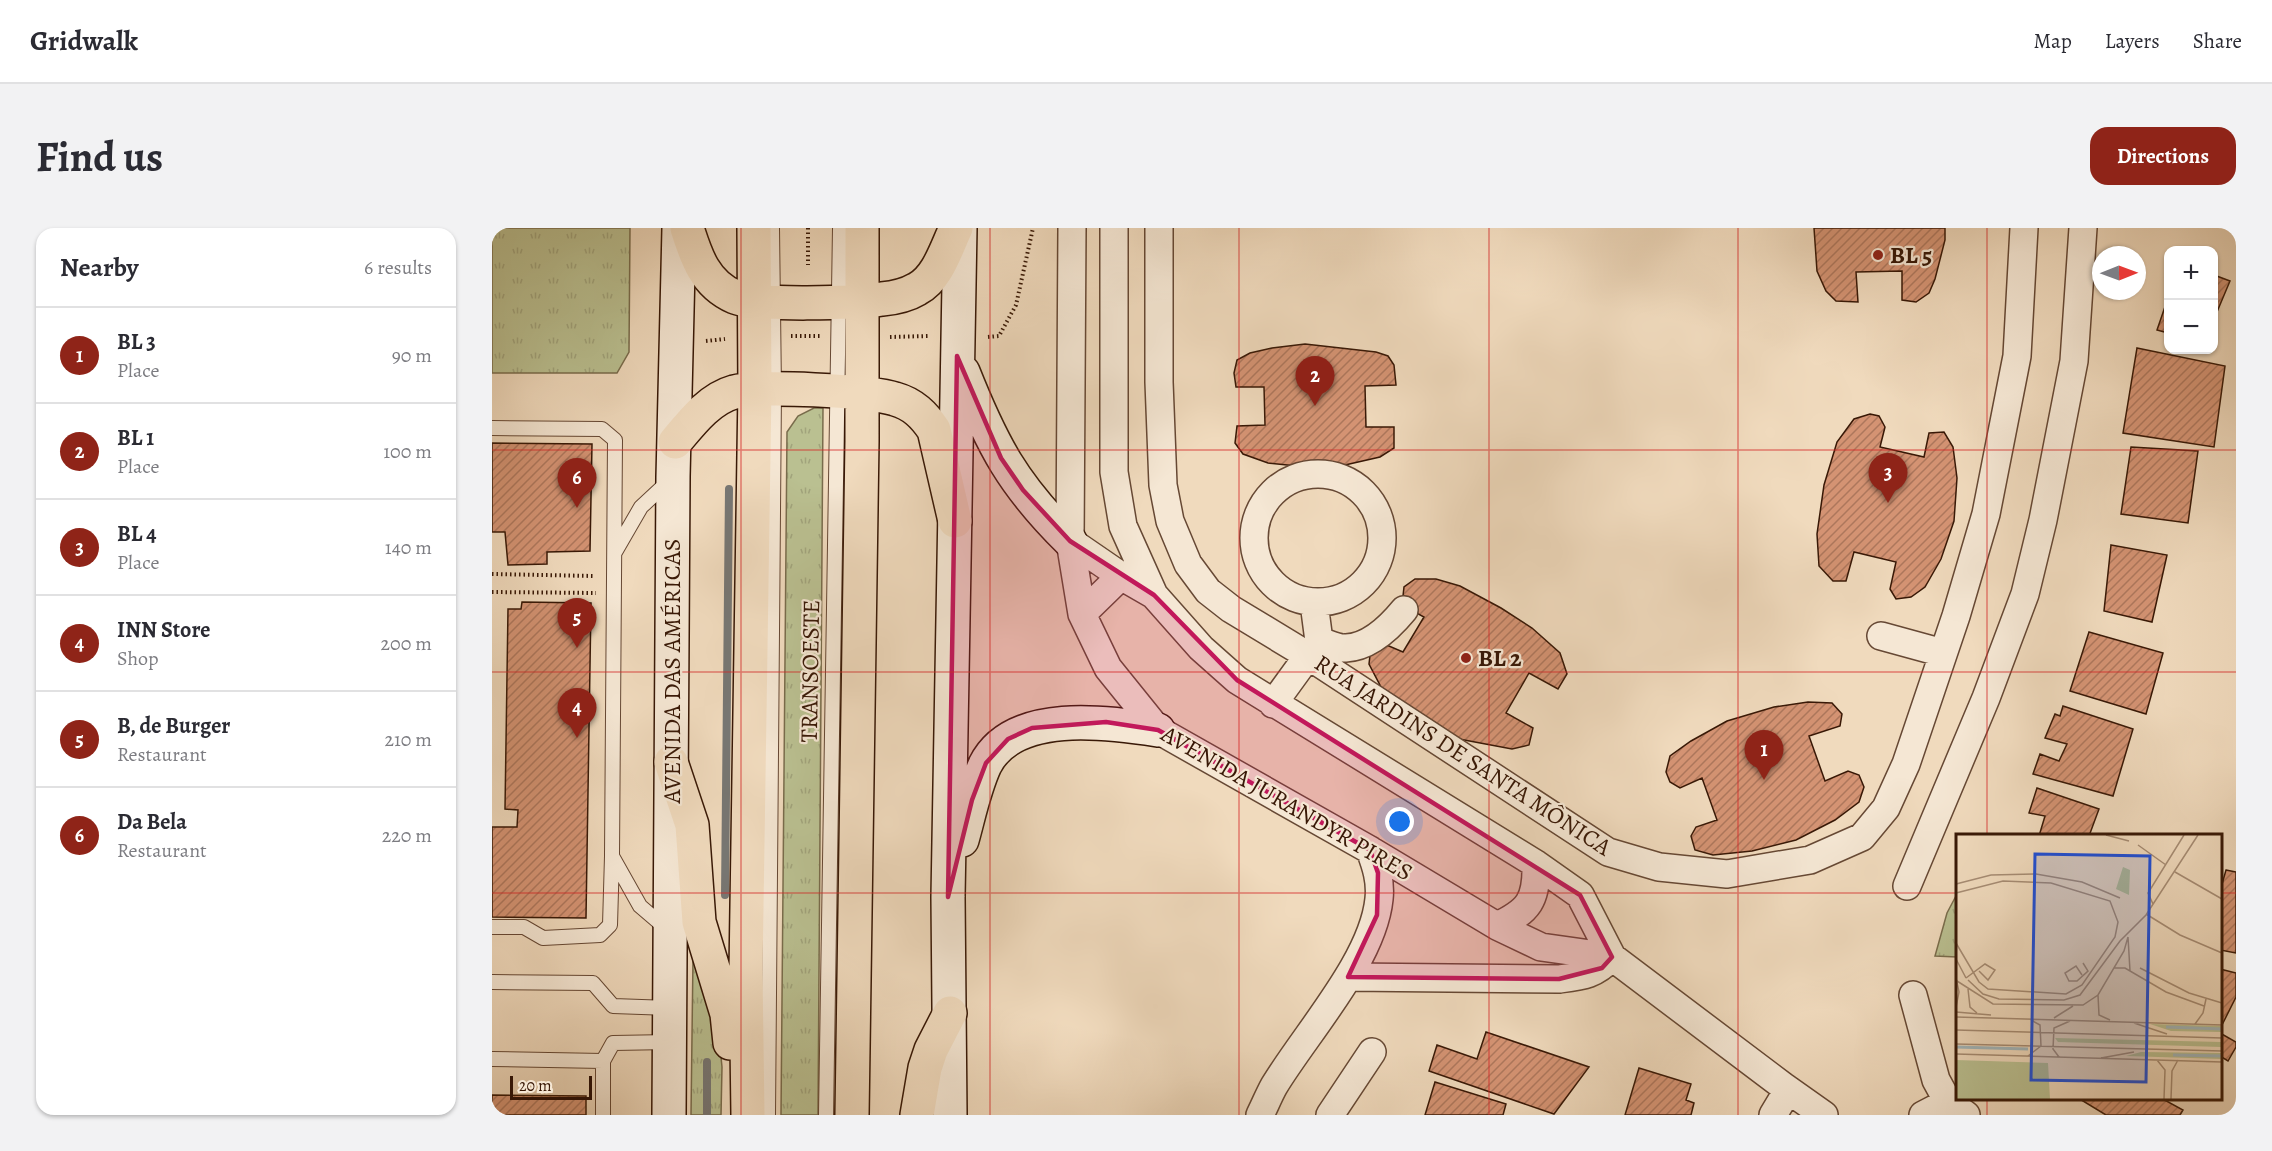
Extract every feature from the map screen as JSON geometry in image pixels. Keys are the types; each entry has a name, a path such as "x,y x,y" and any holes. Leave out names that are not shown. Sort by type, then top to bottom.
{"highway":[{"path":"687,228 702,269 716,285 736,297 763,301 883,299 918,289 933,275 958,228"},
{"path":"748,1115 746,972 764,389 763,301 754,228"},
{"path":"852,1115 851,301 862,228"},
{"path":"675,442 700,413 716,401 734,392 764,389 850,393 896,399 913,406 926,418 934,430 955,520"},
{"path":"671,762 692,825 699,922 727,1014 733,1081 742,1115"},
{"path":"917,1115 925,1068 931,1050 950,1013"}],"main road":[{"name":"AVENIDA DAS AMÉRICAS","path":"669,1115 673,477 679,228"},
{"path":"950,1115 948,897 955,520 950,343 958,228"},
{"path":"950,343 984,426 1001,458 1043,515 1070,541"},
{"path":"948,897 972,800 986,763 1008,739 1032,729 1065,724 1106,722 1158,730"}],"street":[{"name":"AVENIDA JURANDYR PIRES","path":"1072,228 1070,541 1082,614 1108,668 1158,730 1370,850 1497,926 1541,947 1612,957"},
{"name":"AVENIDA JURANDYR PIRES","path":"1114,228 1114,472 1123,526 1154,595 1201,648 1236,680 1536,864 1580,895 1612,957 1824,1115"},
{"name":"RUA JARDINS DE SANTA MÔNICA","path":"1159,228 1163,485 1170,521 1188,564 1208,591 1231,609 1313,648 1608,852 1659,867 1726,874 1810,860 1862,837 1886,808 1906,764 1986,514 2017,356 2024,228"},
{"path":"1907,886 1986,698 2025,594 2043,520 2074,361 2083,228"},
{"path":"1322,474 1344,479 1362,492 1375,510 1382,531 1380,554 1371,574 1356,591 1336,600 1314,603 1292,597 1273,585 1260,567 1254,545 1256,523 1265,502 1280,486 1300,476 1322,474"},
{"path":"1070,541 1120,576 1154,595"},
{"path":"1082,614 1120,576"},
{"path":"1273,704 1313,648 1314,603"},
{"path":"1313,648 1345,649 1366,643 1389,628 1404,610"},
{"path":"1881,636 1943,653"},
{"path":"1260,1115 1274,1087 1348,977 1377,915 1378,873 1370,850"},
{"path":"1497,926 1515,918 1530,903 1536,884 1536,864"},
{"path":"1348,977 1559,978 1585,976 1602,968 1612,957"},
{"path":"1913,995 1933,1071 1957,1109 1923,1115"},
{"path":"1330,1115 1372,1052"},
{"path":"1773,1115 1788,1090"}],"lane":[{"path":"763,301 772,228"},
{"path":"840,228 851,301"},
{"name":"TRANSOESTE","path":"764,389 768,1115"},
{"name":"TRANSOESTE","path":"826,1115 850,393"},
{"path":"492,428 602,429 615,440 610,925 600,935 543,938 524,927 492,927"},
{"path":"614,554 641,507 673,477"},
{"path":"612,856 640,906 670,931"},
{"path":"492,982 592,983 613,1006 670,1008"},
{"path":"603,1115 603,1061 613,1043 670,1042"},
{"path":"492,1059 603,1061"}],"path":[{"path":"808,228 808,265"},
{"path":"888,337 950,343 999,336 1016,305 1033,228"},
{"path":"787,336 830,336"},
{"path":"697,343 728,339"},
{"path":"492,574 598,576"},
{"path":"492,592 599,593 599,584"}],"highlighted area":[{"path":"957,356 1001,458 1023,490 1070,541 1154,595 1237,680 1580,895 1612,957 1602,968 1559,979 1348,977 1377,915 1378,873 1370,850 1158,730 1106,722 1032,728 1008,739 986,763 972,800 948,897"}],"green space":[{"path":"492,228 630,228 629,352 617,373 492,373"},
{"path":"814,408 823,408 818,1115 781,1115 787,432 798,416"},
{"path":"1956,896 1956,957 1935,956 1947,913"},
{"path":"697,957 719,1037 722,1067 721,1115 691,1115 693,958"}],"building":[{"name":"BL 5","path":"1814,228 1945,228 1945,240 1929,293 1916,302 1902,300 1902,271 1856,272 1858,302 1836,301 1826,291 1817,271"},
{"path":"2218,276 2230,281 2218,310"},
{"path":"2164,310 2164,332 2157,330"},
{"path":"1305,344 1376,352 1388,356 1394,365 1396,385 1365,386 1366,427 1394,427 1394,448 1380,457 1345,465 1307,467 1268,463 1243,454 1235,443 1237,426 1265,425 1264,387 1236,387 1234,373 1237,360 1250,353"},
{"path":"2137,348 2225,366 2214,447 2123,433"},
{"path":"1870,414 1879,416 1885,427 1880,447 1924,457 1929,433 1944,432 1953,447 1957,478 1954,521 1941,559 1925,587 1911,597 1896,599 1890,589 1896,562 1854,552 1846,581 1833,581 1819,566 1817,534 1824,485 1837,442 1854,419"},
{"path":"492,443 592,444 590,551 547,552 547,564 508,565 505,532 492,532"},
{"path":"2131,447 2198,451 2188,523 2121,514"},
{"path":"2111,545 2167,555 2152,622 2104,611"},
{"name":"BL 2","path":"1415,579 1436,579 1460,586 1532,628 1560,653 1567,674 1558,689 1529,673 1506,713 1533,728 1529,745 1512,749 1459,739 1407,714 1381,687 1369,664 1371,647 1382,643 1403,652 1424,617 1402,605 1404,587"},
{"path":"522,602 591,603 586,918 492,917 492,827 517,827 518,810 505,809 508,609 521,609"},
{"path":"2089,632 2163,653 2146,714 2070,691"},
{"path":"1808,702 1832,703 1842,714 1840,726 1809,736 1825,781 1848,771 1859,775 1864,787 1859,802 1835,820 1796,840 1752,851 1713,855 1695,850 1691,836 1696,827 1717,820 1702,778 1680,788 1670,782 1666,772 1670,756 1727,721 1774,707"},
{"path":"2063,706 2133,729 2113,796 2033,774 2040,754 2059,761 2067,744 2045,738 2055,714 2060,716"},
{"path":"2037,788 2099,809 2090,834 2040,834 2045,816 2029,813"},
{"path":"2226,870 2236,872 2236,953 2221,950 2221,888"},
{"path":"2221,969 2236,973 2236,997 2221,1027"},
{"path":"1486,1032 1589,1067 1554,1114 1429,1071 1437,1045 1477,1059"},
{"path":"2221,1034 2236,1042 2236,1047 2228,1061 2221,1057"},
{"path":"1639,1068 1691,1084 1686,1100 1694,1103 1691,1115 1625,1115"},
{"path":"1435,1082 1506,1104 1503,1115 1425,1115"},
{"path":"492,1095 586,1096 586,1115 492,1115"},
{"path":"2081,1100 2165,1100 2183,1110 2180,1115 2106,1115"}],"waterway":[{"path":"725,895 729,489"},
{"path":"707,1062 707,1115"}],"place":[{"name":"BL 5","path":"1878,255"},
{"name":"BL 1","path":"1315,406"},
{"name":"BL 4","path":"1888,503"},
{"name":"Da Bela","path":"577,508"},
{"name":"B, de Burger","path":"577,648"},
{"name":"BL 2","path":"1466,658"},
{"name":"INN Store","path":"577,738"},
{"name":"BL 3","path":"1764,780"}]}
